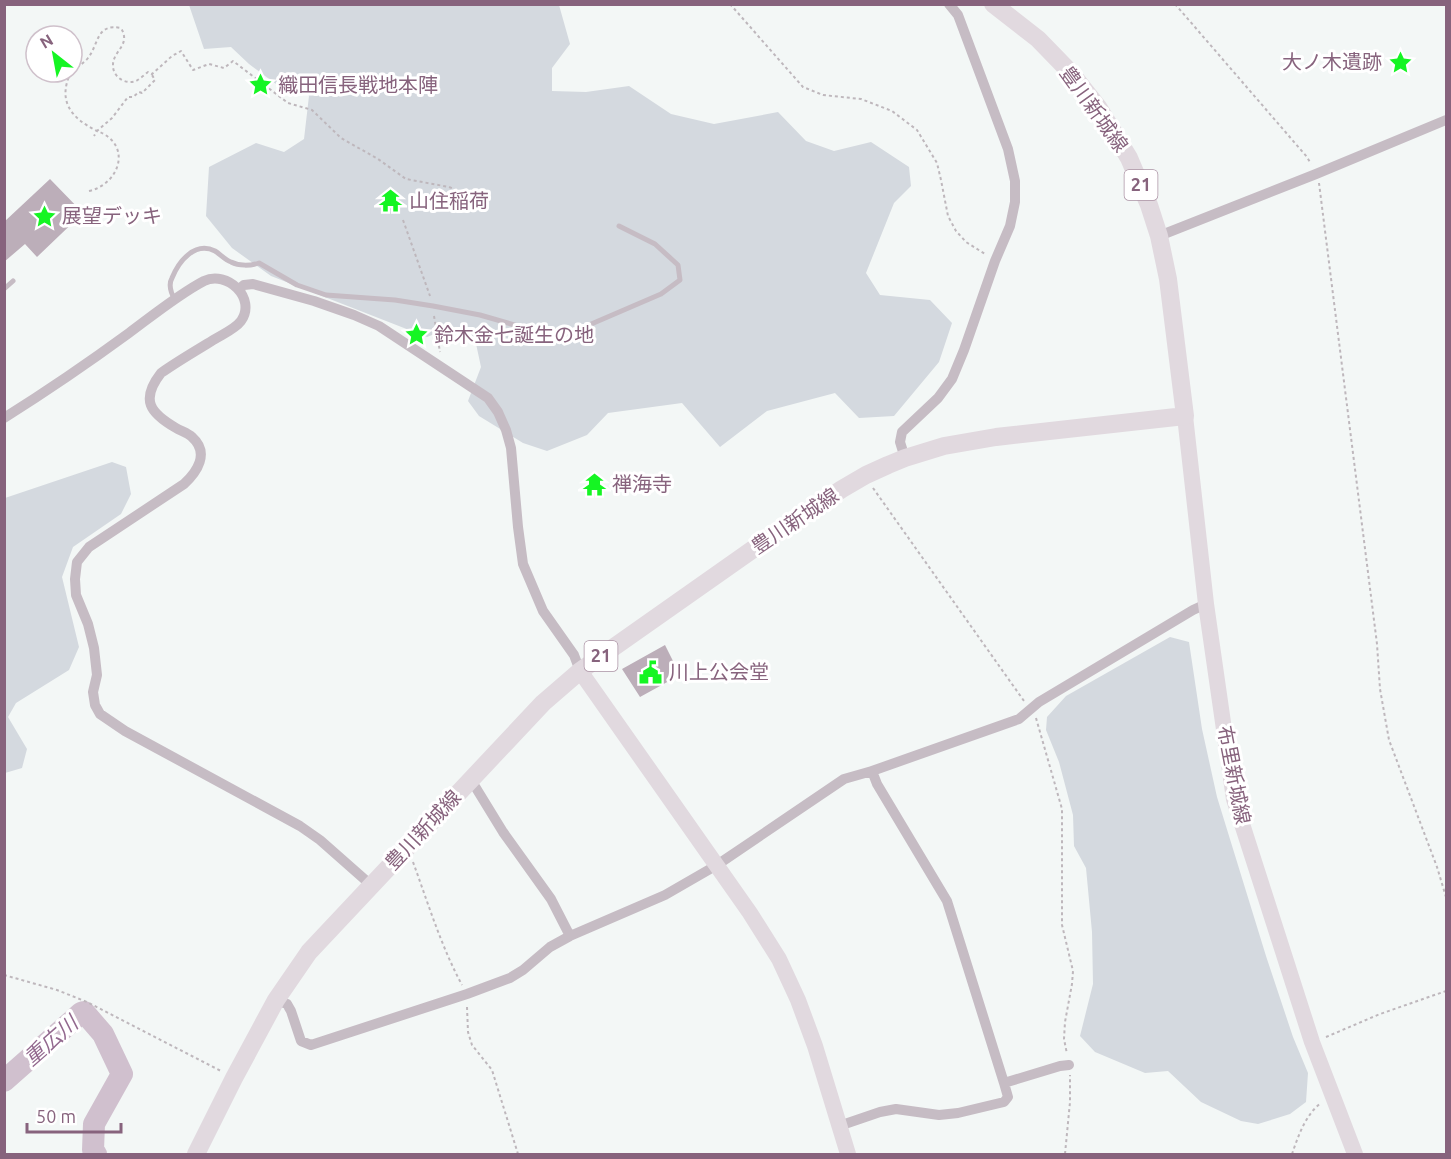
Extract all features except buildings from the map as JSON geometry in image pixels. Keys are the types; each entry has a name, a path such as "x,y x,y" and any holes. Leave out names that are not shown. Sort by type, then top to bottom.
{"main road":[{"name":"豊川新城線","path":"196,1155 276,1000 309,952 543,703 580,671 842,489 866,475 905,458 944,446 996,437 1185,416 1168,279 1159,236 1129,158 1098,107 1071,73 1038,39 993,4"},
{"name":"布里新城線","path":"1185,416 1206,604 1234,799 1312,1042 1355,1155"},
{"path":"580,671 750,913 779,959 798,1000 815,1046 848,1155"}],"street":[{"path":"905,458 900,442 902,432 938,398 952,379 1010,226 1015,202 1015,181 1008,149 958,15 949,4"},
{"path":"1159,236 1446,120"},
{"path":"4,418 82,367 206,280 218,278 230,281 239,289 244,300 245,312 240,321 161,373 150,392 150,404 156,415 192,437 198,445 201,454 195,474 184,484 89,547 77,562 76,595 88,624 94,648 97,675 93,692 95,705 100,714 125,731 300,826 320,840 371,885"},
{"path":"239,289 244,285 253,284 354,315 378,326 488,398 498,412 512,448 523,564 543,611 574,655 580,671"},
{"path":"276,1000 287,1004 302,1041 311,1045 510,978 550,947 570,936 665,895 717,866 844,779 1019,719 1039,702 1206,604"},
{"path":"840,1126 896,1109 939,1115 958,1113 1004,1102 1008,1097 946,901 877,784 872,771"},
{"path":"469,780 550,899 570,936"},
{"path":"1004,1083 1069,1065"}],"lane":[{"path":"175,300 171,293 171,279 185,257 194,250 203,248 214,251 230,262 250,266 259,263 297,285 326,295 395,300 433,306 480,315 542,333 575,331 661,294 680,280 678,265 655,244 620,226"},
{"path":"4,289 13,281"}],"path":[{"path":"730,4 803,87 823,95 861,99 892,111 917,130 937,163 948,216 956,231 966,242 995,261"},
{"path":"1175,4 1307,157 1320,187 1377,644 1380,690 1389,740 1446,897"},
{"path":"84,62 90,55 99,34 108,28 121,28 123,46 113,61 113,71 118,78 126,82 136,81 148,72 152,74"},
{"path":"152,74 181,51 193,70 209,64 224,68 233,61 288,103 312,110 341,138 378,159 406,179 449,187 483,201"},
{"path":"94,136 128,97 142,93 155,80 152,74"},
{"path":"65,84 64,99 73,112 84,125 106,134 115,142 119,152 118,163 113,174 97,189 89,191"},
{"path":"403,219 433,306 443,369"},
{"path":"866,475 1036,719 1062,809 1062,925 1072,971 1064,1039 1069,1065 1070,1102 1065,1155"},
{"path":"4,975 57,990 87,1002 234,1078"},
{"path":"1312,1042 1380,1014 1446,991"},
{"path":"1292,1155 1300,1131 1315,1107 1332,1095"}],"shaded area":[{"path":"189,5 559,5 570,44 552,68 552,91 586,92 629,86 671,114 714,124 778,112 806,141 834,151 871,142 909,167 911,186 894,203 866,273 880,295 930,300 952,323 939,362 894,416 859,418 835,393 767,411 720,447 682,403 608,413 587,435 547,451 523,443 479,416 468,401 481,367 475,339 447,329 427,337 271,276 232,248 206,216 209,167 256,143 284,152 304,139 309,96 302,85 280,87 231,47 204,49"},
{"path":"112,462 126,467 131,494 121,514 73,547 62,577 79,647 69,670 16,703 8,717 27,749 22,768 5,773 5,498"},
{"path":"1170,637 1189,642 1202,729 1217,797 1266,956 1293,1037 1308,1073 1306,1102 1290,1114 1258,1124 1241,1121 1201,1102 1168,1071 1145,1073 1095,1052 1080,1036 1093,984 1092,932 1086,868 1074,846 1073,815 1059,762 1046,730 1047,717 1066,696"}],"waterway":[{"name":"重広川","path":"4,1081 84,1012 103,1034 122,1074 94,1124 93,1150 96,1154"}],"place":[{"name":"大ノ木遺跡","path":"1400,62"},
{"name":"織田信長戦地本陣","path":"260,85"},
{"name":"山住稲荷","path":"391,201"},
{"name":"展望デッキ","path":"44,216"},
{"name":"鈴木金七誕生の地","path":"416,335"},
{"name":"禅海寺","path":"594,484"},
{"name":"川上公会堂","path":"651,672"}]}
